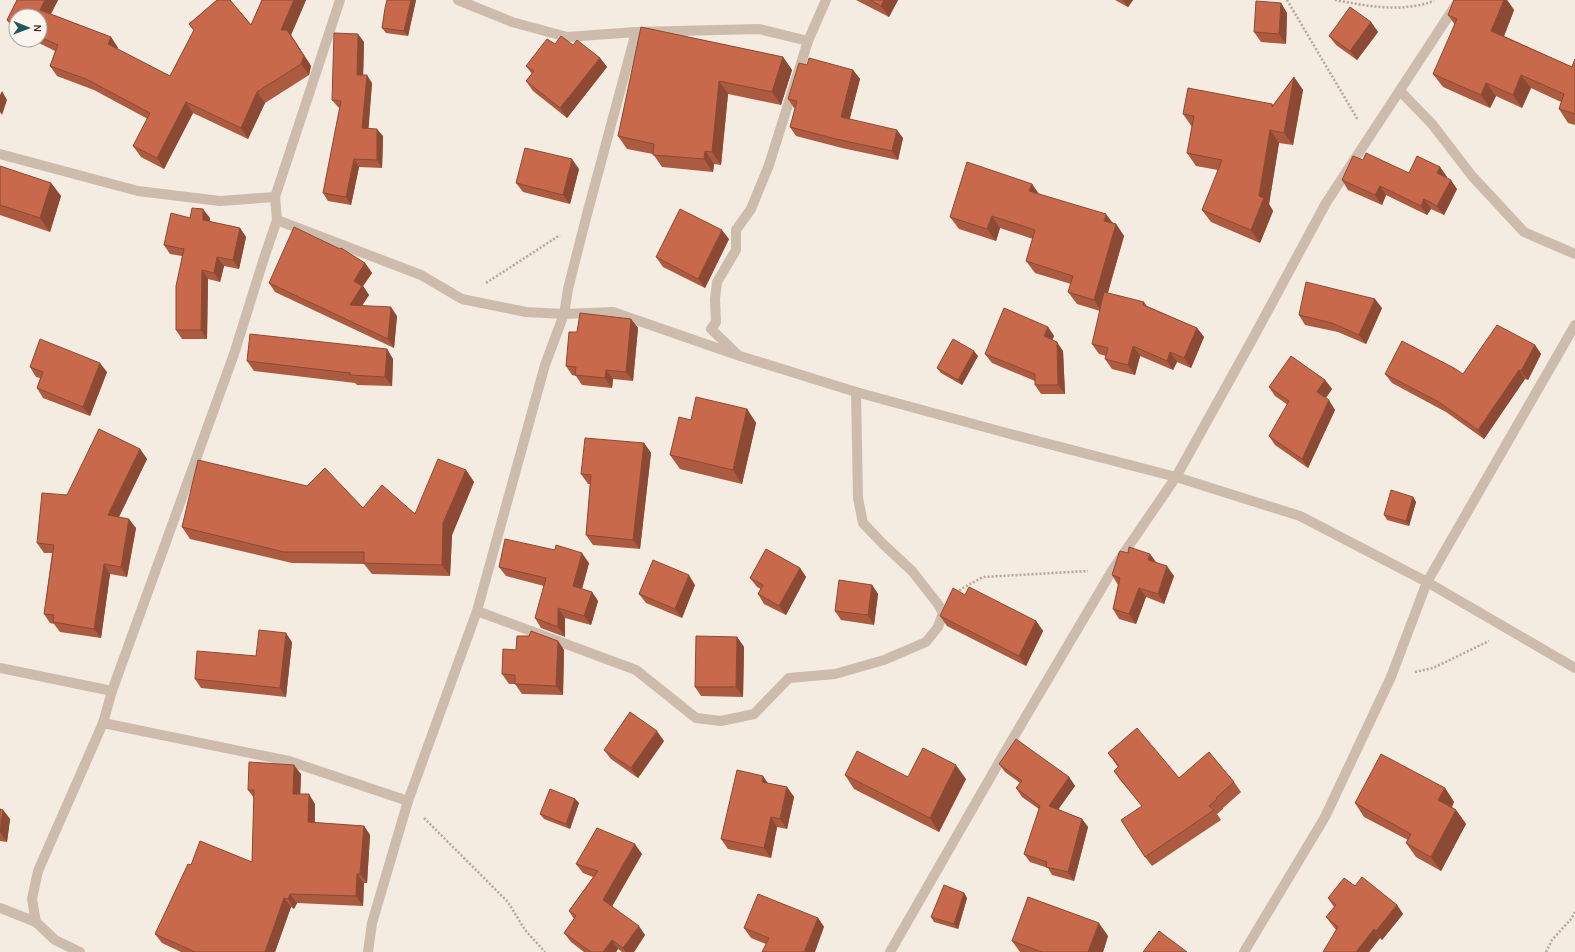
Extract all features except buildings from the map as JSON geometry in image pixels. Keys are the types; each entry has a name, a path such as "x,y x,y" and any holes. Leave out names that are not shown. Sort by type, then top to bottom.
{"street":[{"path":"36,922 32,899 38,871 103,723 112,691 234,354 265,255 278,220 275,197 340,0"},
{"path":"458,0 512,22 567,37 636,32 759,29 808,41"},
{"path":"740,356 712,329 716,322 715,299 717,282 736,250 736,230 751,209 769,166 808,41 826,0"},
{"path":"890,952 1009,745 1113,569 1176,477 1326,203 1458,0"},
{"path":"368,952 372,923 408,801 477,611 545,365 564,314 568,290 586,218 636,32"},
{"path":"1400,91 1432,124 1472,176 1524,232 1575,254"},
{"path":"0,154 138,191 220,202 275,197"},
{"path":"278,220 421,275 462,299 526,312 564,314 613,312 740,356 856,392 1014,436 1176,477 1300,516 1427,582 1575,668"},
{"path":"1244,952 1325,817 1391,677 1427,582 1575,325"},
{"path":"477,611 636,670 696,718 721,721 754,714 789,678 835,674 884,660 926,642 938,627 943,613 938,604 912,571 863,523 858,498 856,392"},
{"path":"0,668 112,691"},
{"path":"103,723 288,761 408,801"},
{"path":"0,908 36,922 55,940 80,952"},
{"path":"55,940 60,952"}],"path":[{"path":"1287,0 1368,137"},
{"path":"1335,0 1384,8 1422,6 1438,0"},
{"path":"462,299 586,218"},
{"path":"943,613 961,589 983,577 1113,569"},
{"path":"1391,677 1432,668 1512,632"},
{"path":"408,801 508,902 525,930 545,952"},
{"path":"1546,952 1552,940 1571,919 1575,912"}]}
